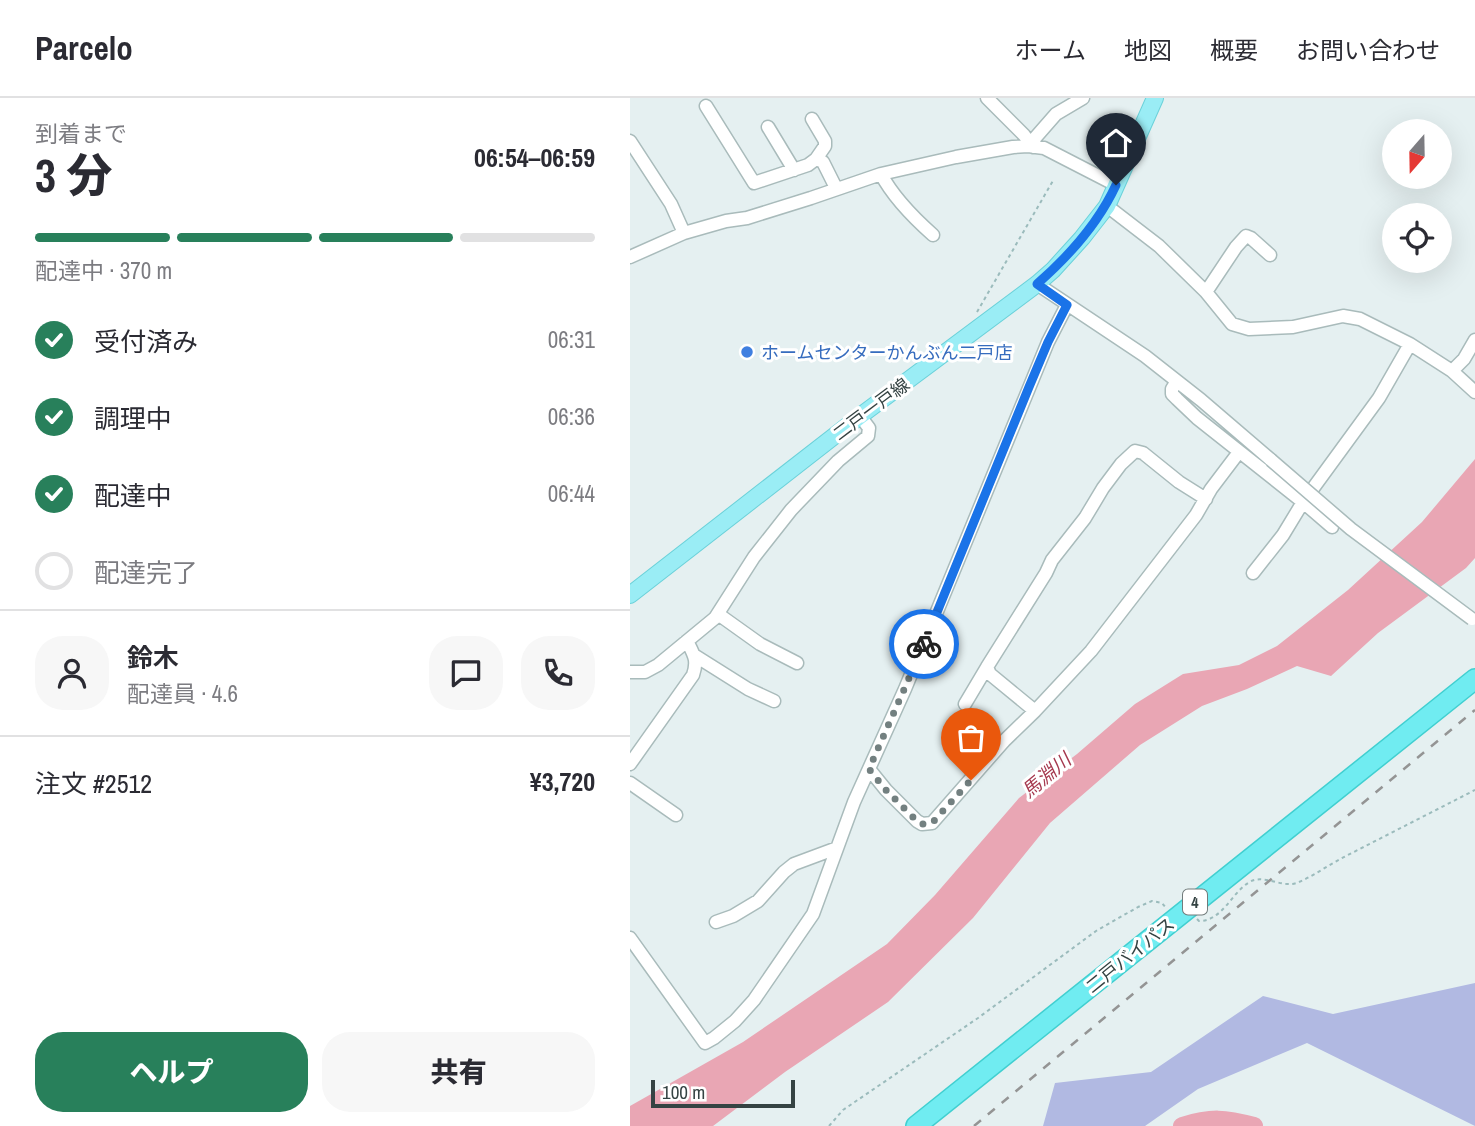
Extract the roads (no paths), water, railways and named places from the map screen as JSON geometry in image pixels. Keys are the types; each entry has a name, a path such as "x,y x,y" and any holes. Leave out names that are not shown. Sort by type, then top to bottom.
{"highway":[{"name":"二戸バイパス","path":"916,1126 1475,679"}],"main road":[{"name":"二戸一戸線","path":"630,595 1053,270 1107,206 1154,98"}],"street":[{"path":"987,98 1033,147"},
{"path":"1033,147 1035,138 1056,114 1083,98"},
{"path":"706,106 754,183 808,165 816,159 825,146 825,141 812,119"},
{"path":"768,127 794,170"},
{"path":"630,141 671,205 684,233"},
{"path":"630,257 684,233 747,218 881,174 1002,149 1028,146 1044,148 1116,185"},
{"path":"816,159 823,162 836,188"},
{"path":"881,174 933,235"},
{"path":"1107,206 1159,246 1206,292 1232,324 1249,329 1293,327 1343,316 1360,319 1410,344 1452,371 1475,391"},
{"path":"1206,292 1246,236 1270,254"},
{"path":"1037,284 1177,381 1351,529 1473,620"},
{"path":"630,938 705,1043 735,1021 776,969 813,914 854,802 905,689 1038,365 1067,305"},
{"path":"1452,371 1464,359 1475,340"},
{"path":"1252,573 1283,536 1303,502 1379,398 1410,344"},
{"path":"1177,381 1172,388 1172,394 1197,418 1332,527"},
{"path":"630,673 645,672 652,668 715,618 754,558 791,510 838,461 868,436 869,428 860,416"},
{"path":"965,704 1052,560 1086,518 1121,464 1135,451 1143,453 1179,482 1206,499"},
{"path":"869,769 917,821 922,824 932,823 1004,741 1091,650 1196,515 1239,452"},
{"path":"718,614 760,644 797,663"},
{"path":"630,764 693,675 696,665 687,641"},
{"path":"694,655 748,689 774,701"},
{"path":"987,667 990,674 1035,711"},
{"path":"630,783 676,816"},
{"path":"716,922 733,916 758,901 794,864 837,848"}],"waterway":[{"path":"1182,1126 1218,1120 1254,1126"}],"railway":[{"path":"974,1126 1475,710"}],"place":[{"name":"ホームセンターかんぶん二戸店","path":"747,352"}],"water label":[{"name":"馬淵川","path":"1046,775"}]}
